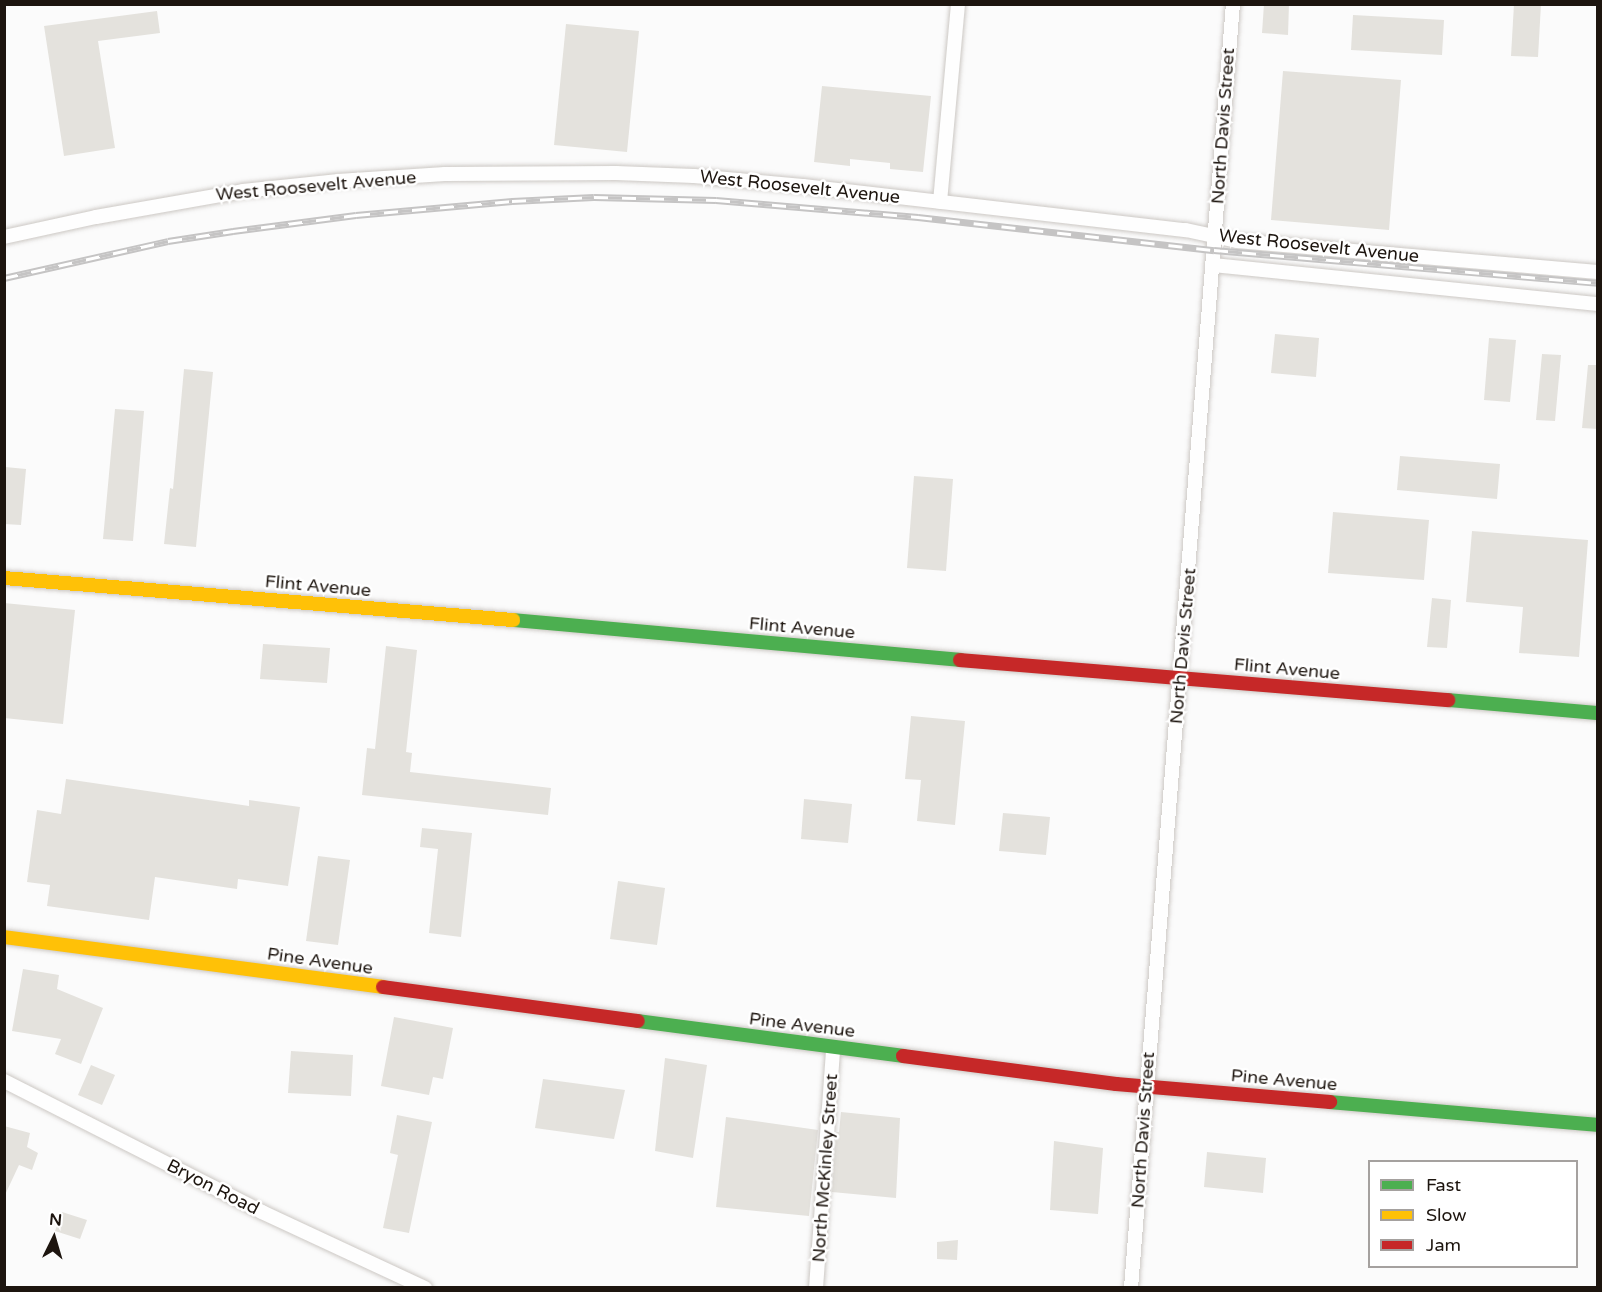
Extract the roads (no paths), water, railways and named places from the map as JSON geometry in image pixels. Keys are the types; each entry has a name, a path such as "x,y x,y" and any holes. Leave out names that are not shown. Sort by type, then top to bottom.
{"main road":[{"name":"Flint Avenue","path":"4,578 604,627 751,642 1598,713"},
{"name":"Pine Avenue","path":"4,937 833,1048 1146,1087 1598,1125"}],"street":[{"path":"940,202 958,4"},
{"name":"North Davis Street","path":"1131,1287 1233,4"},
{"name":"West Roosevelt Avenue","path":"4,237 96,216 243,191 338,181 446,174 546,172 694,176 1186,230 1215,237 1598,272"},
{"name":"West Roosevelt Avenue","path":"1213,265 1598,304"},
{"name":"North McKinley Street","path":"816,1287 833,1048"},
{"name":"Bryon Road","path":"4,1081 262,1212 425,1287"}],"railway":[{"path":"4,278 168,241 233,231 356,215 512,201 594,197 716,200 918,217 1214,250 1598,283"}]}
